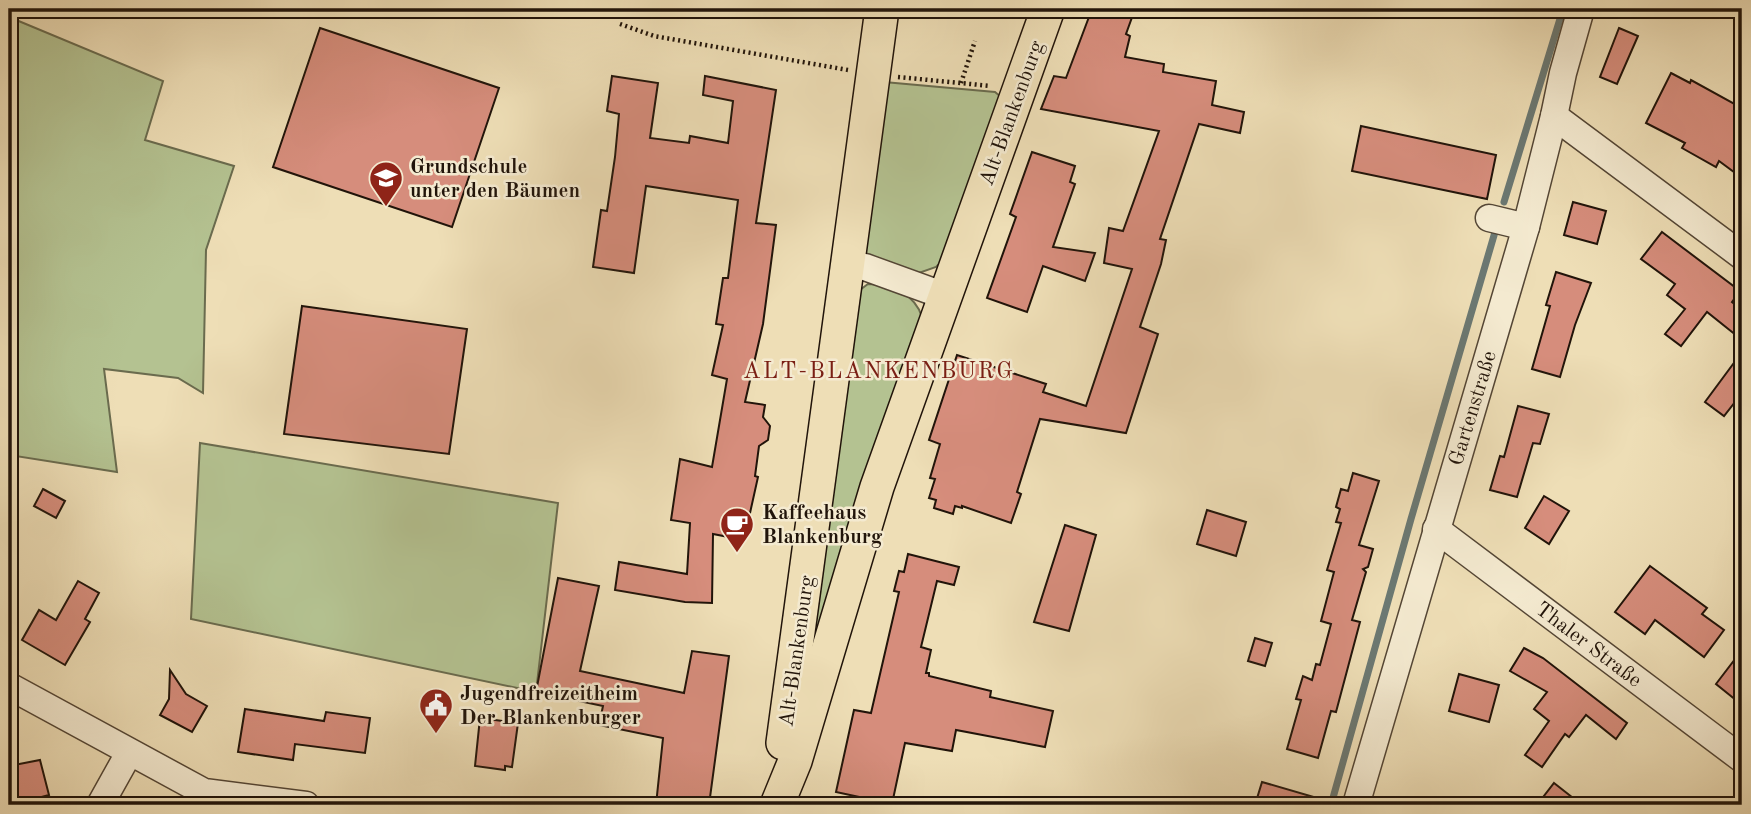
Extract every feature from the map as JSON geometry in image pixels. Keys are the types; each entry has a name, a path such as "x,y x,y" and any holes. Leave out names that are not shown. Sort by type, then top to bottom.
{"main road":[{"name":"Alt-Blankenburg","path":"780,796 783,748 882,9"},
{"name":"Alt-Blankenburg","path":"780,796 795,761 877,487 1048,9"}],"street":[{"name":"Gartenstraße","path":"1356,805 1526,227 1581,9"},
{"path":"1554,116 1742,256"},
{"path":"1489,218 1526,227"},
{"path":"847,264 864,267 945,296"},
{"name":"Thaler Straße","path":"1436,529 1742,759"},
{"path":"9,686 204,792 306,805"},
{"path":"100,805 129,753"}],"path":[{"path":"620,24 654,36 849,71"},
{"path":"961,83 975,41"},
{"path":"890,77 994,86"}],"green space":[{"path":"9,17 163,81 145,140 234,166 206,250 203,393 178,378 104,369 117,472 9,455"},
{"path":"884,82 995,92 1001,97 943,260 936,267 916,274 868,256 863,249"},
{"path":"868,284 893,288 908,296 922,317 808,685 853,295"},
{"path":"200,443 558,503 536,692 191,619"}],"building":[{"path":"1092,9 1135,9 1126,34 1130,36 1125,57 1164,64 1163,72 1216,81 1212,105 1244,112 1240,133 1199,124 1160,239 1166,240 1161,264 1140,327 1158,334 1126,433 1040,419 1017,492 1021,494 1011,523 962,506 955,506 953,514 934,508 936,500 929,498 935,479 930,478 940,444 929,440 957,355 1046,384 1043,392 1086,406 1132,269 1104,263 1109,228 1123,231 1159,131 1041,109 1054,76 1066,78"},
{"path":"320,28 499,88 452,227 273,167"},
{"path":"1619,28 1638,36 1617,84 1600,77"},
{"path":"1671,73 1690,83 1691,80 1742,108 1742,178 1719,161 1716,167 1682,148 1685,143 1646,123"},
{"path":"612,76 658,83 650,138 689,143 690,136 728,143 733,101 703,95 705,76 776,90 756,223 776,225 763,324 745,402 765,405 763,417 770,426 768,440 759,446 755,476 758,477 744,540 713,534 712,603 685,602 615,590 619,562 687,574 690,523 671,520 680,459 712,467 727,379 712,375 723,325 716,324 723,278 728,278 738,200 646,186 634,273 593,267 601,210 607,211 615,157 619,114 607,111"},
{"path":"1361,126 1496,155 1487,199 1352,171"},
{"path":"1032,152 1075,166 1070,182 1075,184 1053,247 1095,253 1085,281 1043,266 1027,312 987,298 1016,217 1010,214"},
{"path":"1573,202 1606,211 1597,244 1564,235"},
{"path":"1662,232 1740,291 1732,302 1742,310 1742,340 1707,312 1681,346 1665,334 1685,309 1667,295 1675,284 1641,259"},
{"path":"1556,272 1591,283 1560,377 1532,369 1550,306 1546,305"},
{"path":"302,306 467,329 449,454 284,434"},
{"path":"1742,352 1742,393 1724,416 1705,402"},
{"path":"1518,406 1549,414 1540,444 1533,443 1517,497 1490,490 1500,456 1504,457"},
{"path":"1353,473 1379,481 1359,545 1373,549 1368,567 1363,569 1366,572 1352,620 1360,622 1336,712 1331,711 1318,758 1287,749 1301,700 1296,699 1303,676 1312,680 1316,664 1320,665 1331,624 1321,621 1334,572 1327,570 1341,523 1336,522 1340,509 1336,507 1341,489 1348,491"},
{"path":"43,489 65,501 56,518 34,506"},
{"path":"1544,496 1569,511 1549,544 1525,528"},
{"path":"1207,510 1246,522 1236,556 1197,544"},
{"path":"1065,525 1096,535 1069,631 1034,622"},
{"path":"908,554 959,567 954,585 937,581 921,647 931,650 926,673 991,691 990,697 1053,711 1045,747 956,730 952,751 905,743 892,804 836,792 854,710 871,713 899,592 894,591 899,571 904,572"},
{"path":"1650,566 1707,608 1702,614 1724,630 1704,657 1655,620 1645,634 1615,612"},
{"path":"558,578 599,586 580,671 684,693 692,651 729,656 709,805 656,805 663,738 599,725 603,706 536,692"},
{"path":"78,581 99,593 85,619 90,622 65,665 22,640 39,610 56,620"},
{"path":"1255,638 1272,643 1265,666 1248,661"},
{"path":"1524,648 1543,658 1627,723 1616,739 1586,715 1569,737 1565,734 1542,767 1525,755 1549,721 1534,709 1547,692 1510,671"},
{"path":"1742,650 1742,705 1716,684"},
{"path":"170,670 186,694 207,706 192,732 160,715 169,699"},
{"path":"1459,674 1499,685 1489,722 1449,711"},
{"path":"245,709 324,721 326,712 370,718 365,753 295,744 293,760 238,752"},
{"path":"480,718 518,723 512,767 505,766 505,770 475,766"},
{"path":"40,760 49,795 41,797 36,805 9,805 9,766"},
{"path":"1262,782 1324,800 1324,805 1255,805"},
{"path":"1554,783 1582,805 1537,805"}],"waterway":[{"path":"1504,202 1563,9"},
{"path":"1331,805 1495,232"}],"place":[{"name":"Grundschule unter den Bäumen","path":"386,208"},
{"name":"Kaffeehaus Blankenburg","path":"737,554"},
{"name":"Jugendfreizeitheim Der Blankenburger","path":"436,735"}],"district":[{"name":"ALT-BLANKENBURG","path":"879,370"}]}
